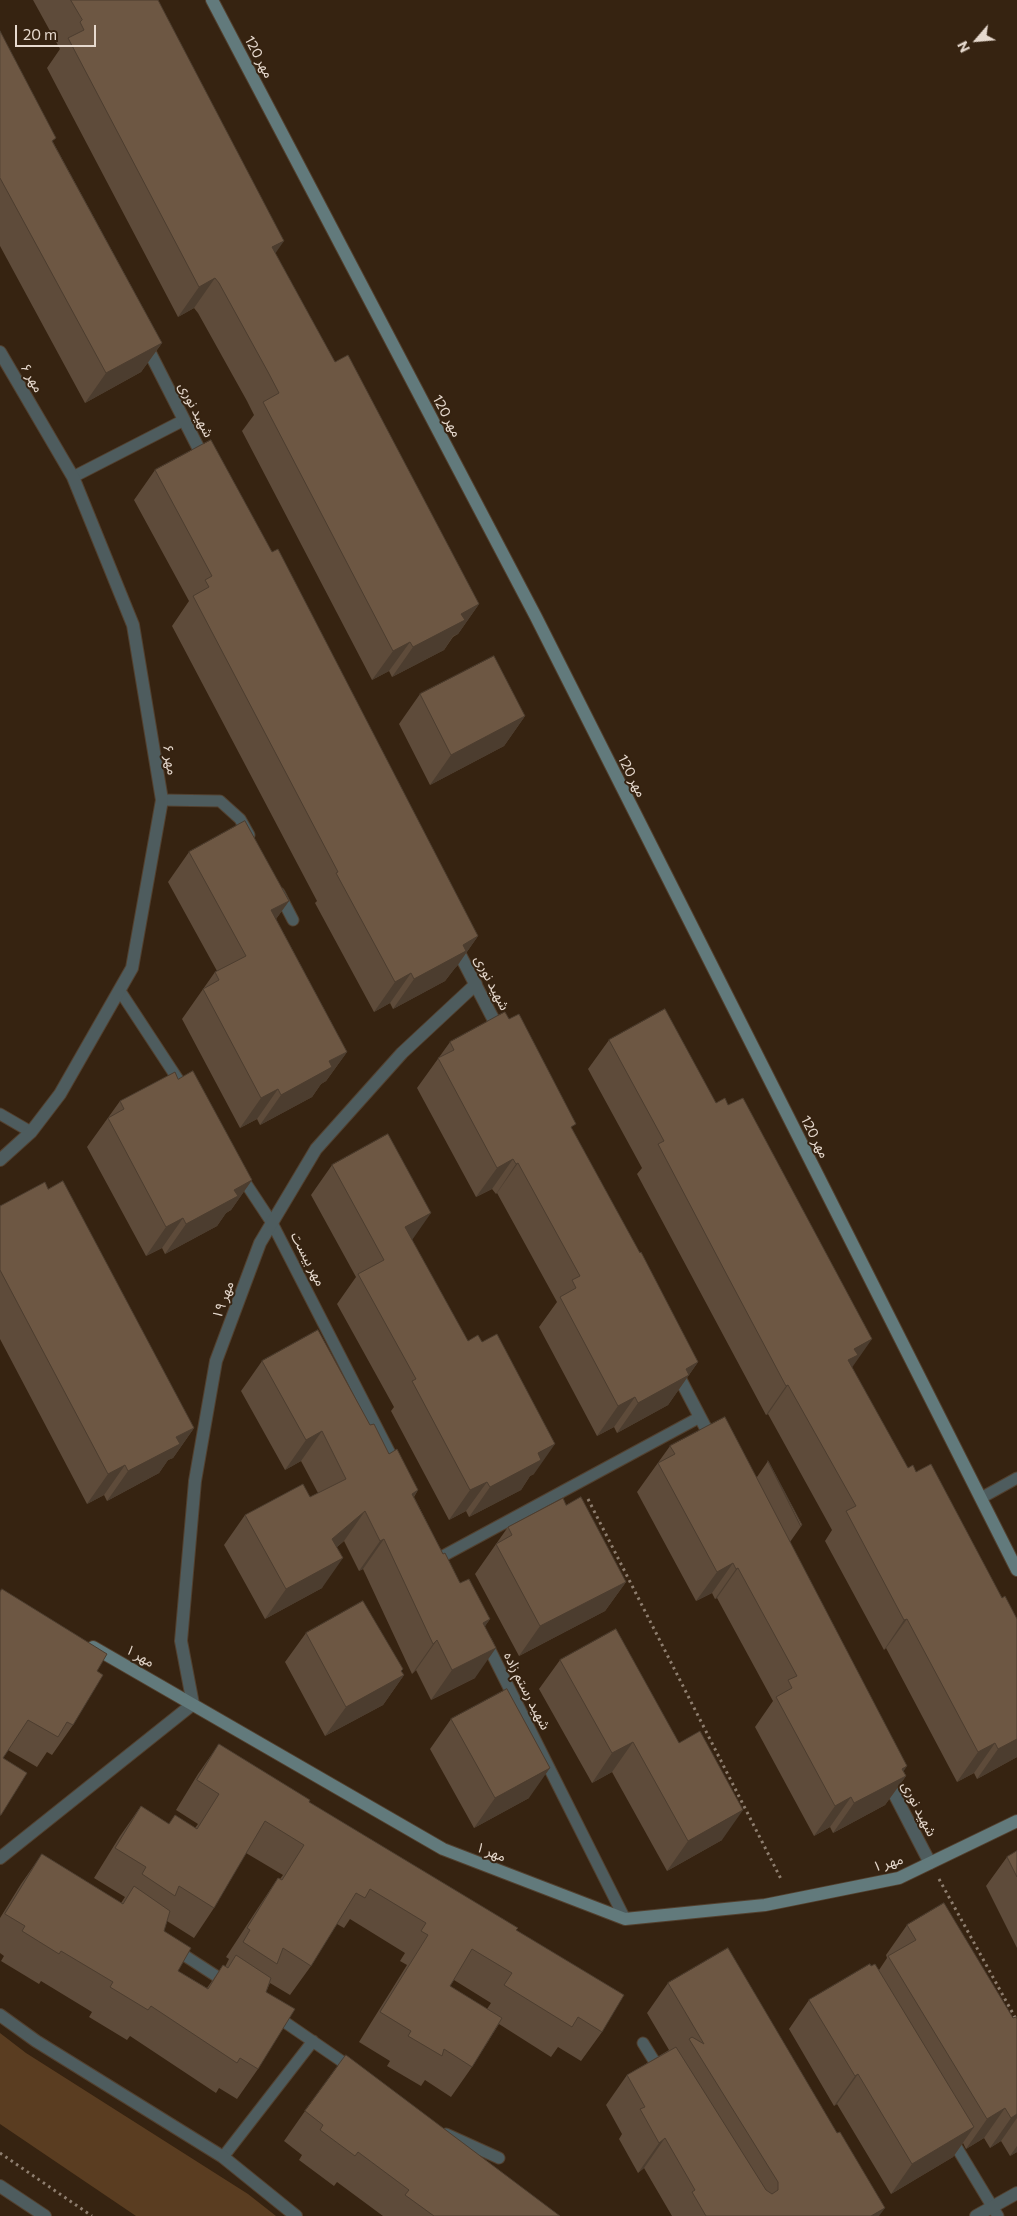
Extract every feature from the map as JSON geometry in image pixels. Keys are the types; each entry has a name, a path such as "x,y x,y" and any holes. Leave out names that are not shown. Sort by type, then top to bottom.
{"street":[{"name":"مهر 120","path":"212,0 536,618 1017,1570"},
{"name":"شهید نوری","path":"139,333 211,472"},
{"name":"مهر ۶","path":"0,352 73,477 133,625 162,800 132,968 60,1094 31,1132 0,1160"},
{"name":"شهید نوری","path":"448,931 508,1046"},
{"name":"مهر ۱۹","path":"193,1704 182,1641 195,1481 216,1361 260,1243 316,1149 402,1053 476,984"},
{"path":"668,1355 718,1452"},
{"name":"مهر ۱","path":"84,1642 443,1849 625,1919 765,1905 899,1878 1017,1821"},
{"path":"0,1858 193,1704"},
{"name":"شهید نوری","path":"880,1767 930,1863"},
{"path":"0,2014 36,2041 223,2157 296,2216"},
{"path":"0,2186 45,2216"},
{"path":"976,2216 995,2211 1017,2193"}],"lane":[{"path":"73,477 184,420"},
{"path":"162,800 220,801 240,819 254,844"},
{"path":"276,886 293,920"},
{"path":"120,991 185,1091"},
{"path":"0,1114 31,1132"},
{"name":"مهر بیست","path":"234,1165 272,1223 402,1478"},
{"path":"442,1556 700,1417"},
{"path":"981,1498 1017,1478"},
{"name":"شهید رستم زاده","path":"478,1627 625,1919"},
{"path":"167,1943 240,1992"},
{"path":"264,2008 362,2076"},
{"path":"223,2157 313,2041"},
{"path":"643,2043 669,2084"},
{"path":"434,2127 442,2133 499,2158"},
{"path":"946,2130 995,2211"}],"path":[{"path":"580,1483 792,1900"},
{"path":"930,1863 1017,2022"},
{"path":"0,2153 92,2216"}],"shaded area":[{"path":"0,2033 26,2053 248,2194 276,2216 136,2216 0,2124"}],"building":[{"path":"71,0 158,0 284,241 272,247 335,362 348,355 479,604 461,614 465,620 413,647 410,642 393,651 263,402 279,393 268,372 215,278 199,287 68,38 84,30 80,22 82,20"},
{"path":"0,31 56,138 52,141 162,343 106,373 0,178"},
{"path":"211,440 272,552 278,549 478,936 463,945 466,951 414,979 411,973 395,982 336,873 338,872 193,596 209,587 205,580 212,576 155,470"},
{"path":"494,656 525,716 451,755 420,694"},
{"path":"245,821 289,901 271,910 347,1052 329,1061 332,1067 281,1095 278,1089 261,1098 203,989 219,980 215,972 246,956 189,852"},
{"path":"665,1009 716,1103 725,1098 728,1105 743,1098 872,1339 854,1349 858,1355 848,1360 908,1468 913,1465 916,1472 931,1464 1002,1598 1005,1596 1017,1619 1017,1739 998,1749 995,1743 978,1752 907,1619 904,1620 846,1511 856,1506 788,1385 786,1386 728,1277 658,1144 664,1141 609,1040"},
{"path":"505,1012 509,1019 519,1014 576,1124 571,1127 641,1252 698,1362 686,1369 689,1375 638,1403 635,1397 618,1406 560,1297 576,1288 572,1280 580,1276 518,1163 516,1164 513,1159 497,1168 438,1058 454,1050 450,1042"},
{"path":"193,1071 252,1180 234,1190 238,1196 186,1224 183,1218 166,1227 108,1118 124,1109 120,1101 175,1072 178,1079"},
{"path":"388,1134 431,1213 405,1227 468,1341 478,1335 482,1342 497,1334 555,1444 538,1453 541,1460 490,1487 487,1482 470,1490 412,1381 416,1379 358,1274 384,1260 332,1165"},
{"path":"63,1181 194,1428 176,1437 180,1444 128,1471 125,1465 108,1474 0,1270 0,1206 45,1182 48,1189"},
{"path":"318,1330 370,1425 374,1424 389,1454 397,1449 418,1490 412,1494 460,1583 469,1579 490,1619 483,1623 496,1648 452,1670 437,1640 433,1644 384,1539 380,1541 365,1511 332,1539 343,1558 286,1589 245,1515 303,1484 310,1497 346,1479 322,1431 306,1440 262,1361"},
{"path":"725,1417 907,1766 902,1769 906,1776 854,1803 851,1797 835,1806 776,1697 792,1688 788,1680 797,1676 738,1568 736,1569 733,1563 717,1572 658,1463 675,1454 670,1446"},
{"path":"768,1461 802,1525 801,1526"},
{"path":"581,1497 626,1582 540,1626 496,1544 512,1535 508,1527 563,1498 566,1505"},
{"path":"2,1589 107,1654 97,1671 103,1675 73,1725 67,1722 58,1737 28,1720 3,1758 27,1773 0,1815 0,1592"},
{"path":"363,1601 403,1669 401,1671 404,1675 346,1707 306,1633"},
{"path":"616,1629 679,1743 700,1731 743,1810 688,1841 633,1742 612,1753 560,1660"},
{"path":"507,1689 550,1768 495,1798 451,1719"},
{"path":"219,1744 310,1800 309,1802 518,1928 516,1930 624,1995 602,2032 578,2017 572,2027 504,1985 512,1973 472,1949 450,1986 502,2018 472,2067 444,2049 442,2056 408,2036 411,2031 380,2012 428,1935 421,1931 426,1923 370,1889 365,1898 356,1893 311,1966 283,1948 277,1964 243,1942 250,1930 247,1928 278,1878 282,1880 304,1845 265,1821 214,1908 179,1886 175,1896 142,1874 146,1867 115,1848 141,1806 169,1824 175,1815 197,1829 219,1794 197,1780"},
{"path":"1017,1851 1017,1877 1007,1857"},
{"path":"42,1854 123,1904 134,1886 170,1911 164,1931 191,1948 178,1971 208,1989 223,1965 228,1968 236,1955 271,1978 266,1992 295,2009 258,2069 240,2058 237,2063 151,2006 148,2010 110,1987 113,1982 61,1951 59,1954 22,1931 25,1926 5,1914"},
{"path":"944,1903 1013,2018 1016,2017 1017,2019 1017,2114 1011,2118 1005,2108 987,2119 888,1956 916,1940 907,1925"},
{"path":"728,1948 837,2133 840,2132 885,2208 871,2216 706,2216 692,2192 695,2190 665,2138 659,2143 640,2109 645,2107 627,2075 676,2047 766,2190 772,2194 778,2190 778,2182 689,2039 692,2037 704,2044 668,1983"},
{"path":"870,1964 871,1966 875,1964 974,2127 912,2164 858,2074 855,2076 809,2000"},
{"path":"346,2055 560,2216 434,2216 405,2195 409,2190 358,2152 355,2156 320,2130 323,2125 305,2111"}]}
